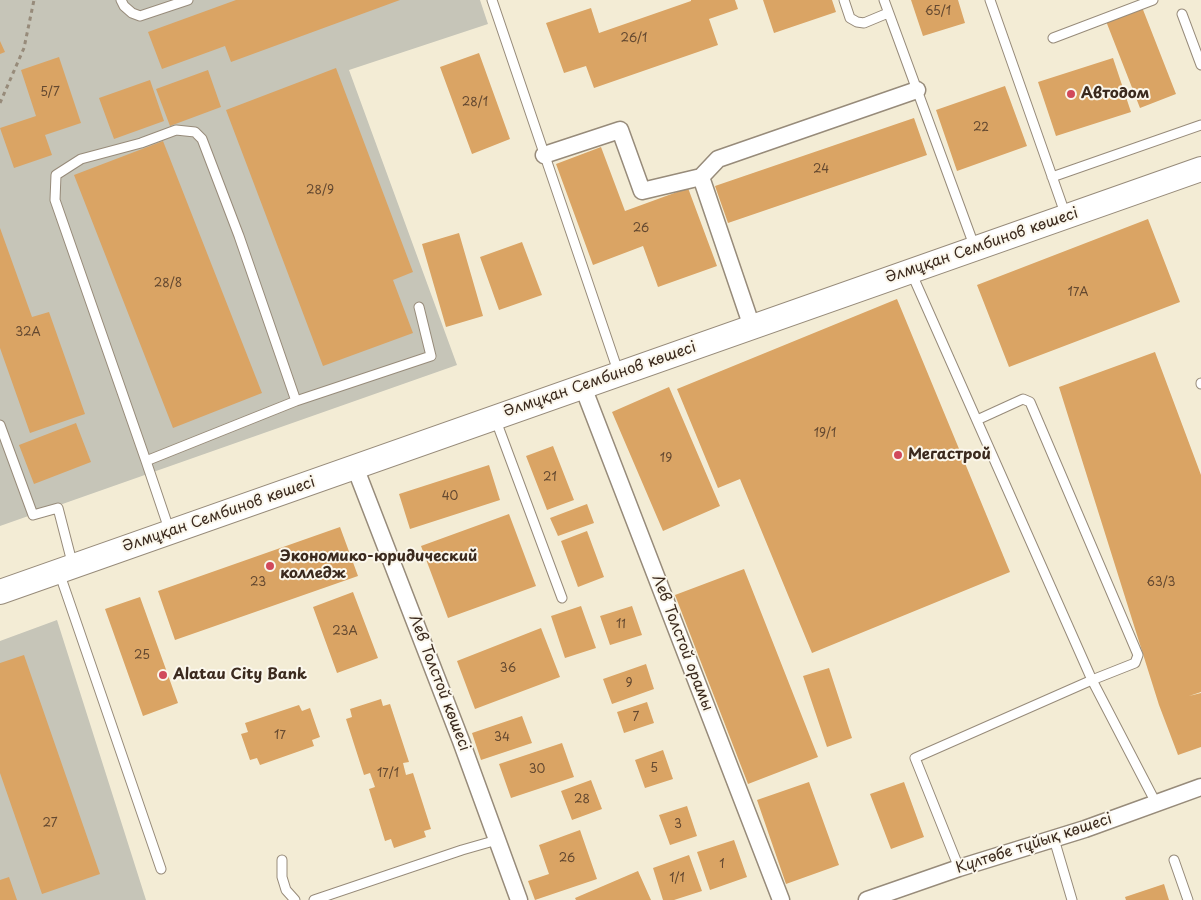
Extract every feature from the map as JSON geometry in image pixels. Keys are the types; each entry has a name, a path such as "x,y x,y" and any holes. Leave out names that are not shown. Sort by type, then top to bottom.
{"street":[{"path":"544,155 620,130 642,190 701,177 718,159 917,90"},
{"name":"Әлмұқан Сембинов көшесі","path":"0,592 1201,169"},
{"path":"701,177 752,327"},
{"name":"Лев Толстой орамы","path":"583,387 781,900"},
{"name":"Лев Толстой көшесі","path":"355,467 461,741 519,900"},
{"name":"Күлтөбе тұйық көшесі","path":"867,900 959,868 1054,839 1201,787"}],"lane":[{"path":"121,0 124,6 132,13 140,16 188,0"},
{"path":"492,0 619,374"},
{"path":"844,0 850,18 857,22 864,23 888,13"},
{"path":"884,0 975,248"},
{"path":"990,0 1066,216"},
{"path":"1053,38 1153,0"},
{"path":"1182,14 1199,54 1201,64"},
{"path":"1052,177 1201,125"},
{"path":"170,532 56,200 56,175 81,159 176,130 195,132 202,139 239,236 296,401"},
{"path":"911,271 1092,680 1156,803"},
{"path":"146,460 296,401 431,356 419,307"},
{"path":"959,868 915,758 1134,663 1138,655 1030,402 1023,399 977,420"},
{"path":"495,418 562,598"},
{"path":"0,425 34,516 58,508 66,569 161,869"},
{"path":"1054,839 1069,899"},
{"path":"314,900 497,840"},
{"path":"282,860 282,877 286,890 296,900"},
{"path":"1174,860 1188,900"}],"path":[{"path":"0,104 24,48 34,0"}],"shaded area":[{"path":"0,0 480,0 488,24 349,70 457,365 0,526"},
{"path":"57,620 146,900 0,900 0,641"}],"building":[{"path":"236,0 400,0 231,62 225,46 162,69 148,32"},
{"path":"691,0 735,0 738,9 709,19 718,45 594,88 586,66 564,73 546,23 591,8 599,33"},
{"path":"763,0 832,0 836,12 774,33"},
{"path":"911,0 958,0 965,23 923,36"},
{"path":"1140,2 1176,94 1140,108 1104,16"},
{"path":"0,41 5,52 0,54"},
{"path":"479,53 510,139 472,154 440,67"},
{"path":"59,57 81,123 45,135 52,155 14,168 0,128 36,116 21,70"},
{"path":"1113,58 1131,112 1056,136 1038,82"},
{"path":"336,68 413,272 393,280 413,333 323,366 226,110"},
{"path":"208,70 221,107 170,126 156,89"},
{"path":"150,80 164,121 114,139 99,98"},
{"path":"1005,86 1027,146 957,171 936,110"},
{"path":"914,118 927,155 728,223 715,186"},
{"path":"163,141 262,393 173,428 74,175"},
{"path":"601,147 625,211 688,188 717,266 658,287 643,246 593,265 556,164"},
{"path":"1148,219 1180,302 1009,367 977,285"},
{"path":"0,228 32,317 49,312 85,414 30,433 0,348"},
{"path":"459,233 483,316 446,327 422,244"},
{"path":"522,242 542,295 499,310 480,257"},
{"path":"897,299 1010,572 812,653 740,479 718,488 677,389"},
{"path":"1155,352 1201,475 1201,692 1189,696 1201,693 1201,747 1178,755 1159,705 1059,387"},
{"path":"669,387 720,506 663,531 612,412"},
{"path":"76,423 91,462 34,484 19,445"},
{"path":"553,446 574,500 547,510 526,456"},
{"path":"489,465 500,500 410,529 399,494"},
{"path":"587,504 594,523 558,536 550,518"},
{"path":"509,514 536,586 448,618 421,546"},
{"path":"340,527 358,576 175,640 158,591"},
{"path":"587,531 604,577 578,587 561,541"},
{"path":"744,569 818,757 748,784 675,595"},
{"path":"353,592 378,658 337,673 313,607"},
{"path":"140,597 178,703 143,716 105,609"},
{"path":"581,606 596,648 565,658 551,616"},
{"path":"632,606 642,635 610,645 600,616"},
{"path":"541,628 560,677 475,709 457,661"},
{"path":"24,655 100,874 42,894 0,773 0,663"},
{"path":"646,664 654,689 612,704 603,679"},
{"path":"829,668 852,738 827,747 803,676"},
{"path":"381,699 383,706 390,704 409,762 403,763 406,775 413,773 431,829 424,831 426,837 394,848 391,839 385,841 369,789 375,787 370,773 364,775 346,719 352,717 350,709"},
{"path":"647,702 654,723 624,733 617,712"},
{"path":"299,705 302,711 310,708 320,737 312,740 314,746 260,765 257,758 250,760 241,734 248,732 245,723"},
{"path":"522,716 532,743 481,760 472,733"},
{"path":"562,743 574,777 511,798 499,764"},
{"path":"663,750 673,779 645,788 635,760"},
{"path":"591,780 602,809 572,820 561,791"},
{"path":"809,782 839,865 786,884 757,800"},
{"path":"904,782 924,837 891,849 870,794"},
{"path":"687,806 697,836 670,845 659,815"},
{"path":"580,830 597,879 535,900 528,881 549,874 539,845"},
{"path":"734,840 747,877 710,890 697,852"},
{"path":"689,855 702,891 674,900 663,900 653,868"},
{"path":"638,871 651,900 576,900 575,898"},
{"path":"9,877 17,900 0,900 0,880"},
{"path":"1164,884 1169,900 1126,900 1125,897"}],"place":[{"name":"Автодом","path":"1071,94"},
{"name":"Мегастрой","path":"898,455"},
{"name":"Экономико-юридический колледж","path":"270,566"},
{"name":"Alatau City Bank","path":"163,675"}]}
